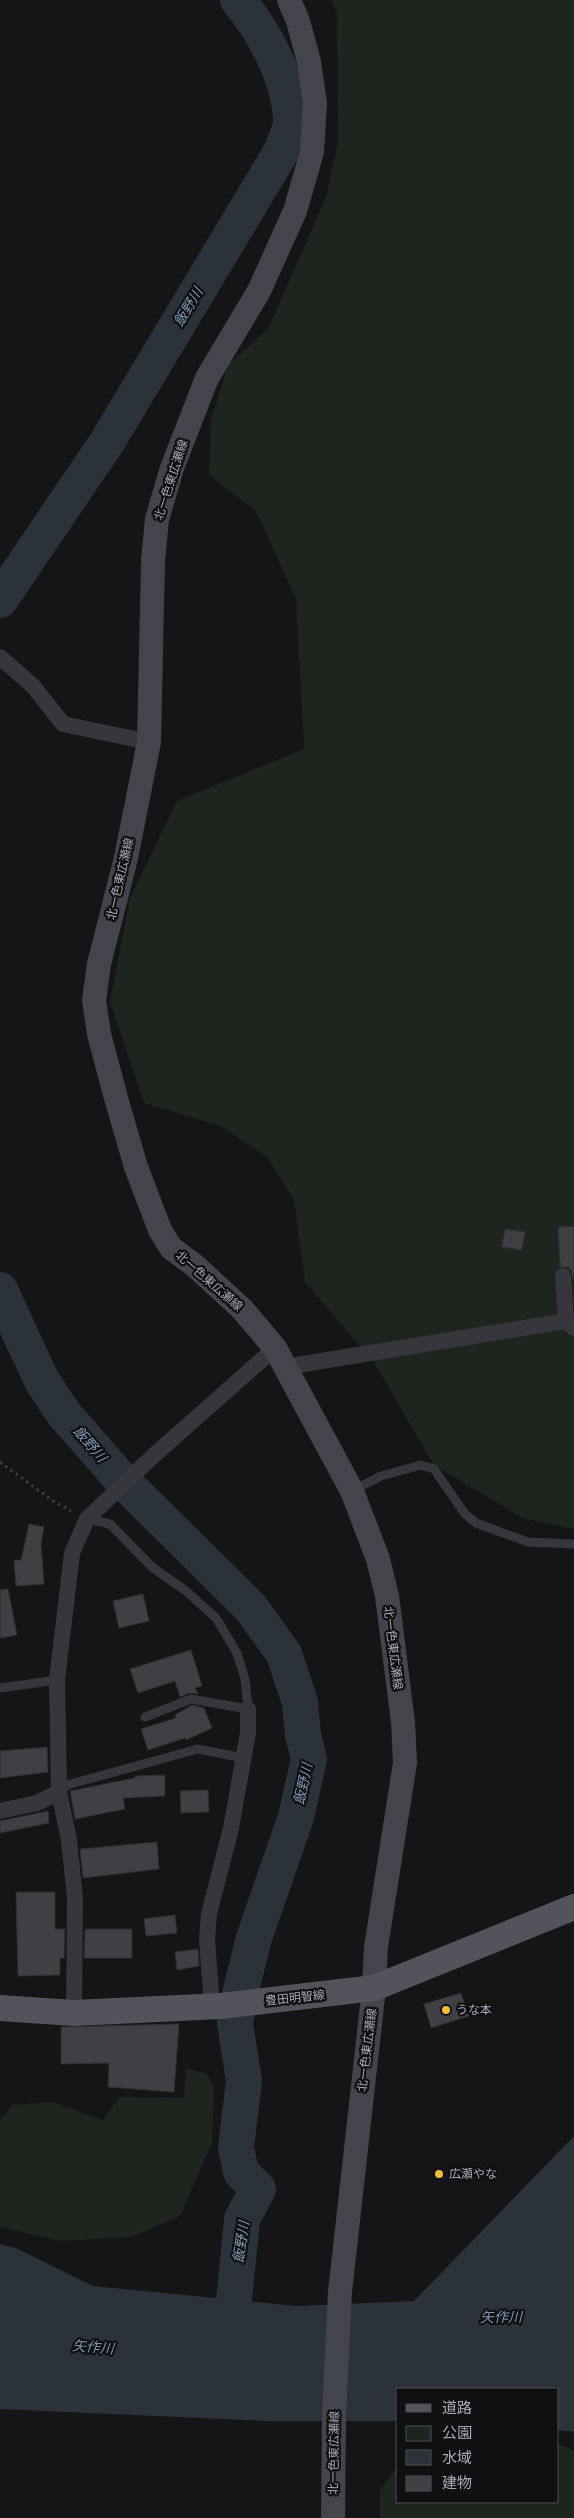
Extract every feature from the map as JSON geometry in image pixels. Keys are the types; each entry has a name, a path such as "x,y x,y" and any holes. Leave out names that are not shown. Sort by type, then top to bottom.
{"main road":[{"name":"北一色東広瀬線","path":"289,0 298,21 309,62 315,103 312,152 295,212 259,291 207,378 172,468 157,519 153,561 149,742 126,858 99,964 94,1000 99,1034 134,1158 160,1230 170,1248 194,1265 242,1309 280,1358 352,1491 378,1559 386,1596 403,1722 406,1763 376,1947 374,1988 345,2237 338,2330 333,2518"},
{"name":"豊田明智線","path":"0,2008 74,2013 217,2006 318,1996 374,1988 574,1907"}],"street":[{"path":"0,657 33,686 63,724 149,742"},
{"path":"74,2013 75,1898 70,1840 59,1792 57,1680 68,1568 72,1553 87,1519 152,1457 280,1358 570,1325 563,1276"},
{"path":"217,2006 207,1939 209,1914 231,1828 248,1733 248,1709"},
{"path":"0,1810 37,1803 59,1792"}],"lane":[{"path":"352,1491 381,1476 421,1464 434,1469 465,1514 476,1523 528,1542 574,1544"},
{"path":"87,1519 110,1524 152,1567 186,1591 216,1618 237,1652 245,1680 248,1709 191,1699 145,1717"},
{"path":"0,1688 57,1680"},
{"path":"59,1792 67,1785 198,1749 244,1758"}],"path":[{"path":"0,1462 53,1501 87,1519"}],"green space":[{"path":"332,0 574,0 574,1529 523,1518 434,1465 373,1361 305,1282 294,1200 267,1157 220,1126 144,1103 110,1002 130,898 177,801 304,749 296,599 256,511 209,475 211,420 228,365 268,329 326,197 338,142 337,15"},
{"path":"186,2068 207,2074 214,2087 212,2143 180,2216 131,2237 61,2241 0,2227 0,2120 13,2105 52,2102 103,2120 119,2097 184,2098"},
{"path":"559,2444 574,2451 574,2518 380,2518 380,2490 396,2468 396,2503 559,2503"}],"water":[{"name":"矢作川","path":"574,2136 574,2432 559,2430 559,2388 396,2388 396,2421 267,2421 0,2409 0,2244 16,2248 93,2286 297,2306 414,2301"}],"building":[{"path":"574,1226 573,1279 571,1270 567,1267 560,1267 558,1227"},
{"path":"505,1229 525,1232 522,1250 502,1247"},
{"path":"29,1524 44,1527 41,1544 44,1584 16,1586 14,1560 21,1560"},
{"path":"8,1589 17,1635 0,1638 0,1590"},
{"path":"143,1594 149,1621 119,1628 113,1601"},
{"path":"191,1650 202,1686 195,1688 198,1694 189,1693 180,1697 175,1681 138,1693 130,1669"},
{"path":"192,1705 204,1708 212,1728 186,1740 185,1738 148,1750 141,1729 176,1718 175,1715"},
{"path":"47,1747 48,1772 0,1778 0,1751"},
{"path":"165,1775 165,1796 123,1798 125,1809 75,1819 70,1791 135,1778 135,1776"},
{"path":"208,1790 209,1812 181,1813 180,1791"},
{"path":"48,1811 49,1823 0,1833 0,1821"},
{"path":"157,1842 159,1869 83,1878 80,1849"},
{"path":"16,1892 55,1892 55,1929 65,1929 64,1958 60,1958 60,1975 18,1976"},
{"path":"175,1915 177,1933 146,1936 144,1919"},
{"path":"85,1929 132,1929 132,1958 84,1958"},
{"path":"198,1949 199,1966 177,1970 175,1952"},
{"name":"うな本","path":"461,1993 469,2016 431,2028 424,2004"},
{"path":"179,2024 174,2092 108,2087 109,2063 61,2064 61,2027"}],"waterway":[{"name":"飯野川","path":"0,600 107,442 281,152 291,123 286,87 266,40 238,0"},
{"name":"飯野川","path":"0,1290 42,1381 64,1414 121,1479 251,1608 284,1654 300,1702 303,1735 309,1759 296,1817 254,1938 235,2023 244,2081 236,2147 241,2172 258,2189 242,2219 233,2311 222,2348"}],"place":[{"name":"うな本","path":"446,2010"},
{"name":"広瀬やな","path":"439,2174"}]}
